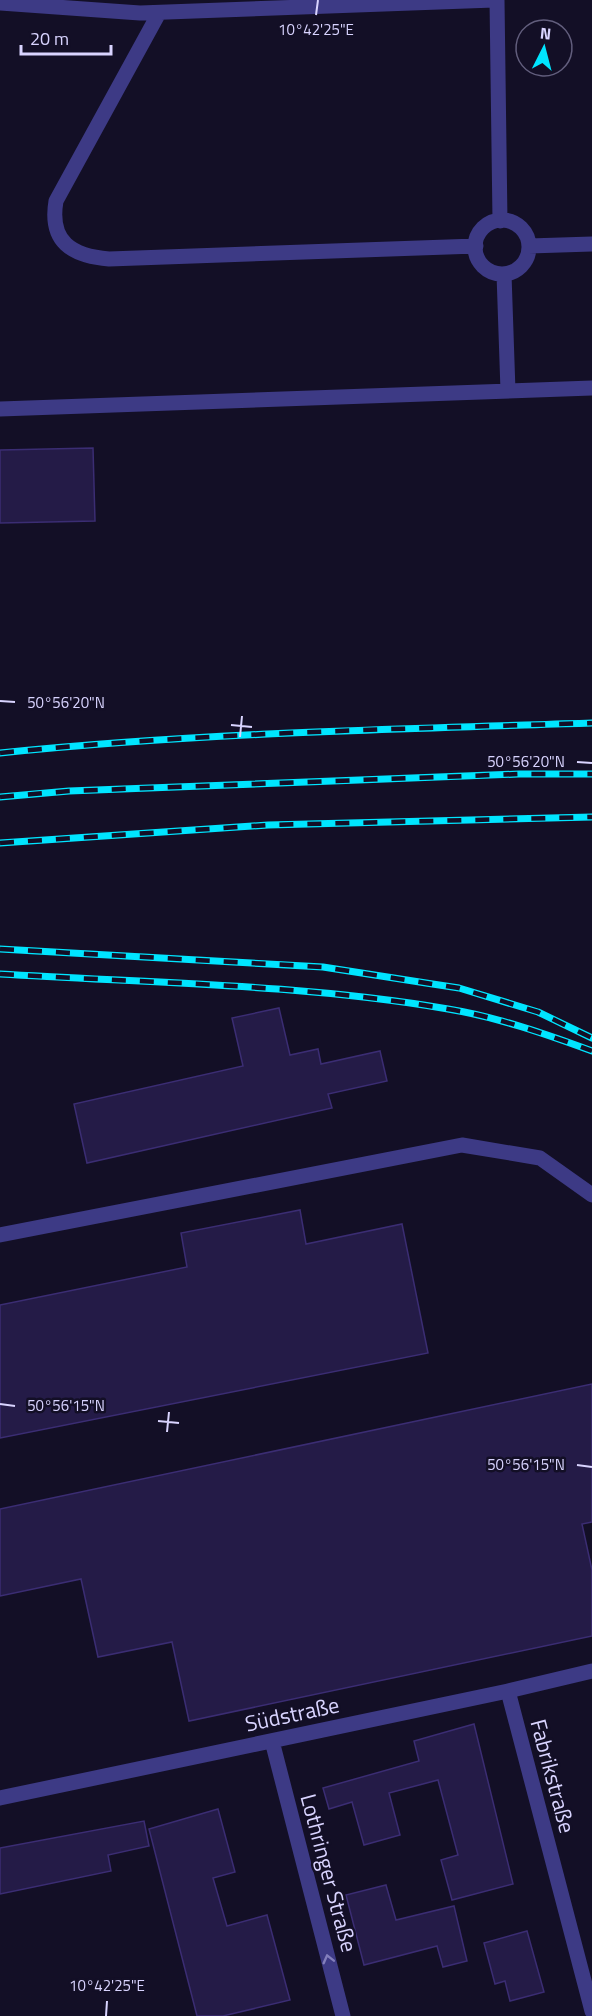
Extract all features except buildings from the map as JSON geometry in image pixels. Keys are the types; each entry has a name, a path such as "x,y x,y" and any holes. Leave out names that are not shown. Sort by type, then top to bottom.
{"street":[{"path":"0,3 159,13 495,0 500,221"},
{"path":"159,13 56,201 53,220 60,238 74,252 109,260 476,246"},
{"path":"500,221 518,225 524,232 529,246 527,258 522,266 504,274 490,271 483,266 476,246 484,228 500,221"},
{"path":"529,246 592,244"},
{"path":"504,274 508,391"},
{"path":"0,409 592,388"},
{"path":"0,1235 462,1145 540,1158 592,1195"},
{"name":"Südstraße","path":"0,1798 508,1691 592,1671"},
{"name":"Fabrikstraße","path":"508,1691 592,2011"},
{"name":"Lothringer Straße","path":"272,1741 343,2016"}],"railway":[{"path":"0,753 222,736 592,723"},
{"path":"0,797 69,791 519,774 592,774"},
{"path":"0,843 268,825 592,817"},
{"path":"0,949 323,967 459,988 538,1012 592,1038"},
{"path":"0,974 281,989 393,1001 448,1009 503,1021 592,1051"}]}
